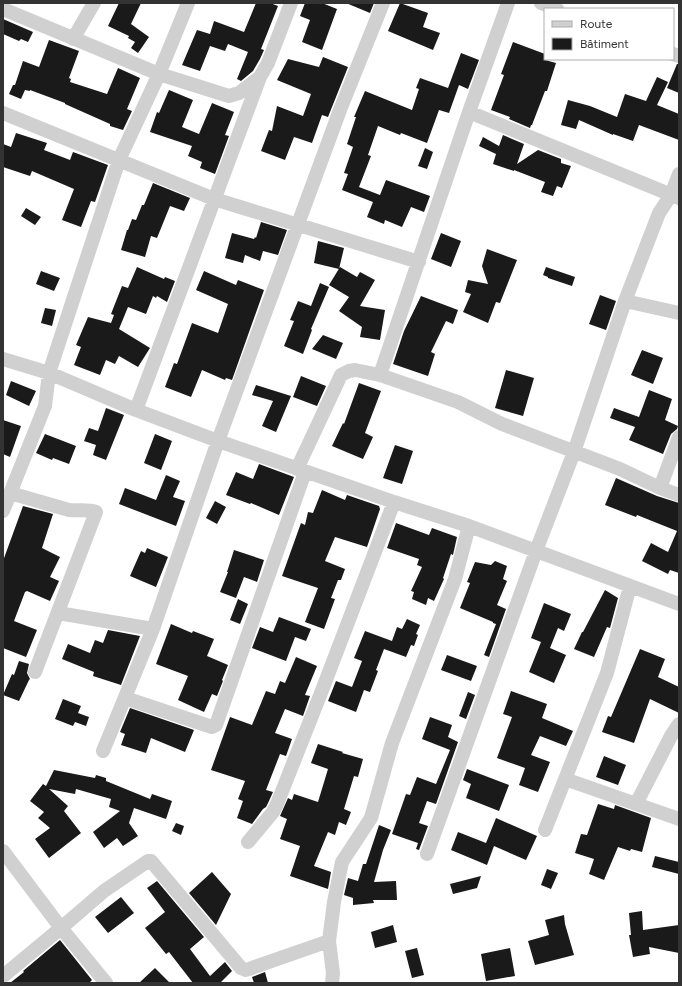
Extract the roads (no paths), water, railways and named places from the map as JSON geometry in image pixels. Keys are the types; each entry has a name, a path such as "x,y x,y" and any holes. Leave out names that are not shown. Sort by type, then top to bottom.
{"street":[{"path":"73,39 94,3"},
{"path":"3,511 9,484 45,406 49,373 119,160 159,74 188,3"},
{"path":"136,410 260,77 268,63 292,3"},
{"path":"103,751 153,629 218,441 340,110 383,3"},
{"path":"380,375 469,112 508,3"},
{"path":"541,3 557,7"},
{"path":"3,9 159,74 229,96 239,93 260,77"},
{"path":"469,112 675,197"},
{"path":"3,114 214,199 418,262"},
{"path":"427,854 536,551 574,452 625,301 659,213 675,197 679,174"},
{"path":"625,301 679,313"},
{"path":"3,359 49,373 136,410 218,441 468,526 679,604"},
{"path":"125,698 212,727 216,725 301,470 341,375 348,371 355,370 380,375 458,402 502,424 620,469 660,488 679,495"},
{"path":"660,488 679,437"},
{"path":"9,484 69,510 78,512 91,510 96,512 35,672"},
{"path":"248,842 273,812 394,502"},
{"path":"332,983 333,973 329,941 336,890 342,862 371,818 392,743 455,579 468,526"},
{"path":"545,830 607,673 630,586"},
{"path":"58,613 153,629"},
{"path":"636,804 679,724"},
{"path":"565,778 679,819"},
{"path":"3,851 61,928 106,983"},
{"path":"3,976 104,891 148,861 151,861 241,968 246,970 329,941"}]}
